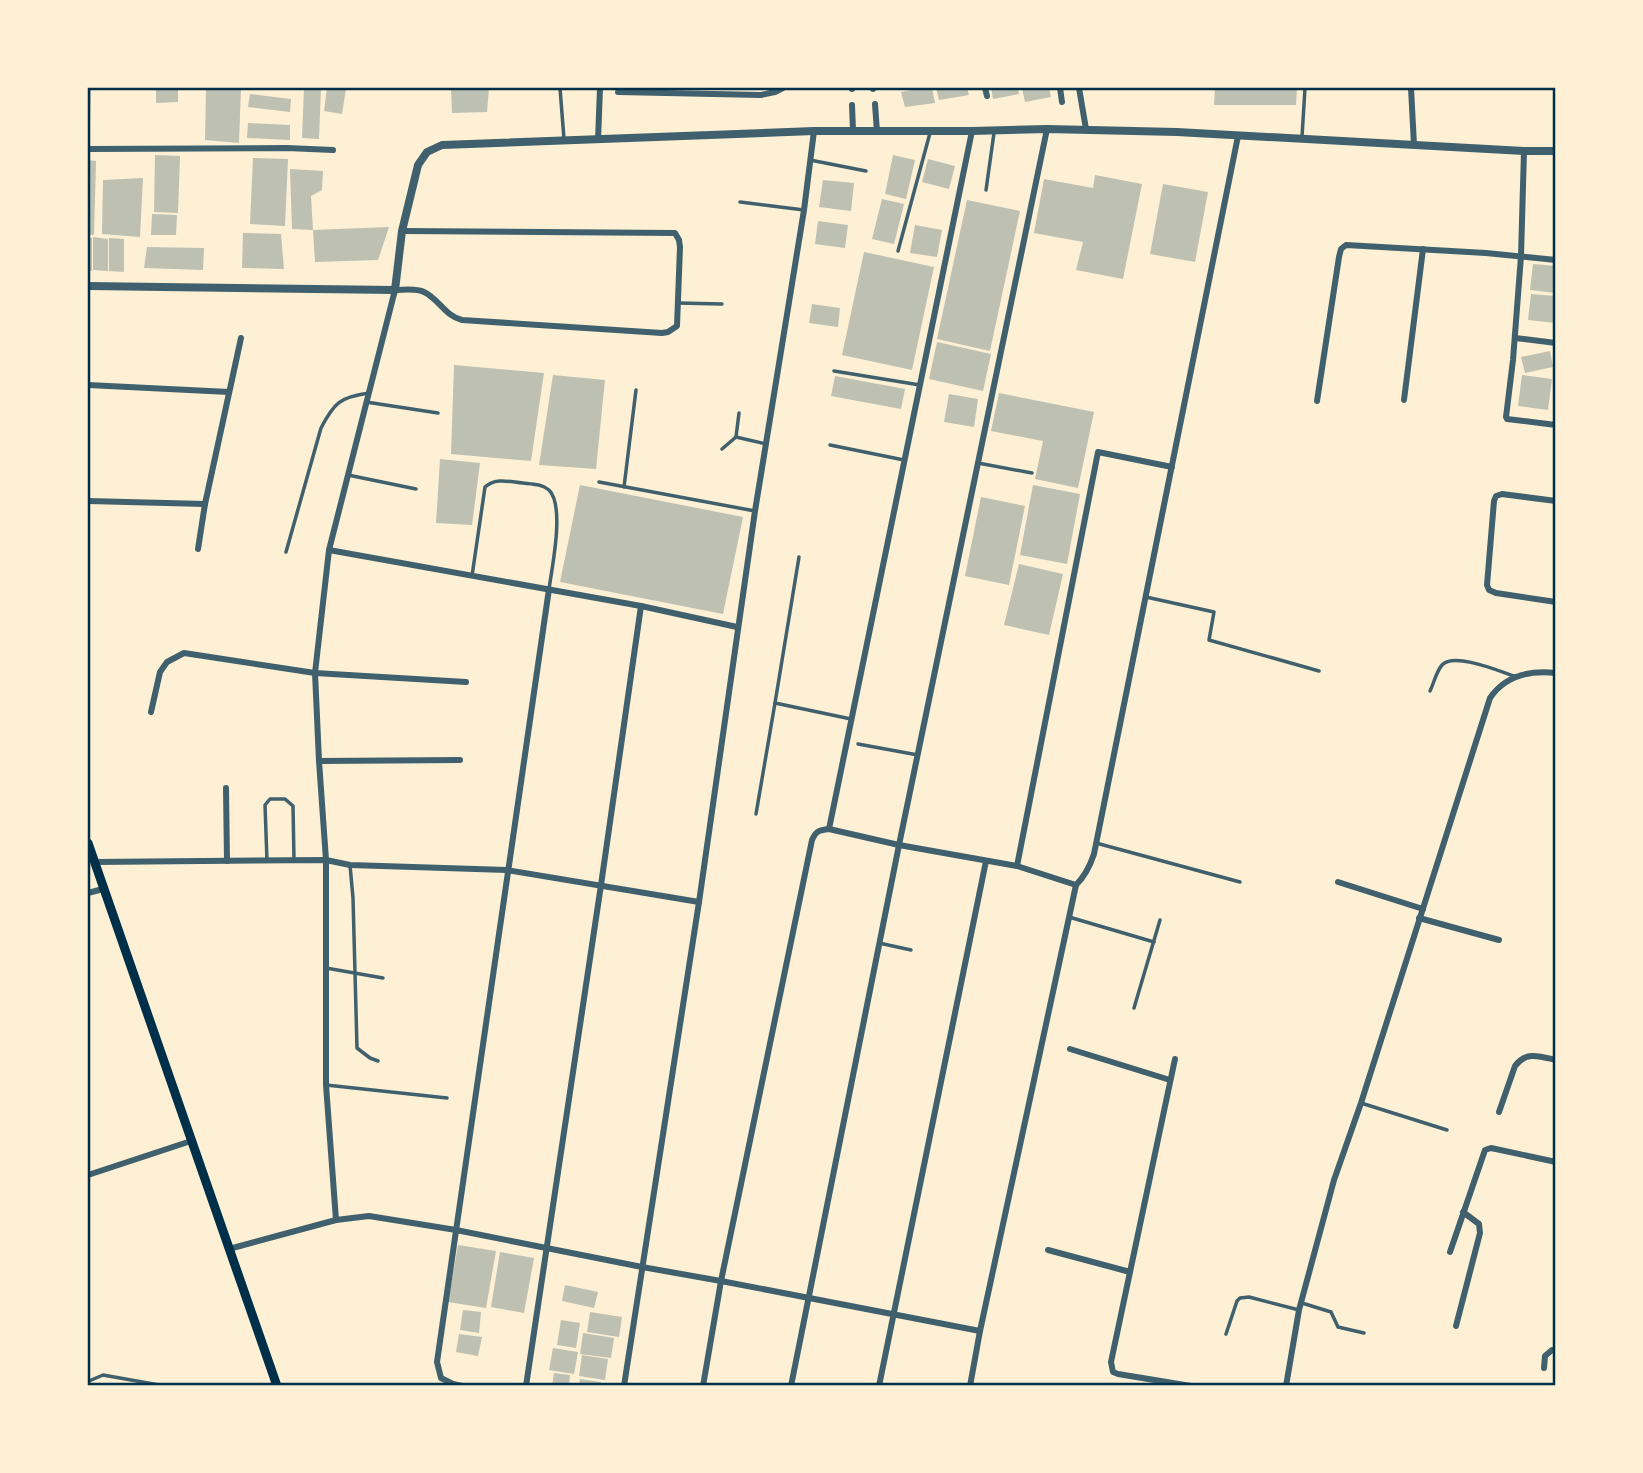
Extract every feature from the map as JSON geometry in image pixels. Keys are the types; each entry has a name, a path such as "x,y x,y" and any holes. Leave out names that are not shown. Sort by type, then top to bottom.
{"main road":[{"path":"88,843 277,1385"}],"street":[{"path":"598,140 600,88"},
{"path":"618,92 761,96 783,88"},
{"path":"985,88 987,96"},
{"path":"1060,88 1062,102"},
{"path":"1079,88 1086,129"},
{"path":"1411,88 1414,145"},
{"path":"875,104 877,132"},
{"path":"852,105 853,131"},
{"path":"791,1385 1047,129"},
{"path":"336,1220 326,1085 326,860 315,673 330,550 395,290 402,231 418,165 427,152 442,145 814,131 1047,129 1177,132 1556,151"},
{"path":"624,1385 814,131"},
{"path":"829,829 972,131"},
{"path":"970,1385 1076,886 1086,875 1096,843 1238,136"},
{"path":"88,149 333,150"},
{"path":"1524,151 1521,256 1506,419 1556,425"},
{"path":"88,286 418,290 436,300 453,317 462,320 662,333 677,326 680,247 675,233 402,231"},
{"path":"1317,401 1339,257 1346,245 1556,260"},
{"path":"1404,400 1423,249"},
{"path":"198,549 205,504 241,338"},
{"path":"1515,338 1556,343"},
{"path":"88,385 229,392"},
{"path":"1017,866 1098,452 1172,467"},
{"path":"1556,501 1502,494 1496,496 1487,585 1489,590 1496,593 1556,602"},
{"path":"88,501 205,504"},
{"path":"330,550 641,606 737,627"},
{"path":"462,1385 441,1378 437,1362 549,589"},
{"path":"526,1385 641,606"},
{"path":"151,712 160,672 167,662 184,653 315,673 466,682"},
{"path":"1286,1385 1300,1306 1334,1180 1361,1104 1490,698 1497,688 1525,673 1556,673"},
{"path":"319,761 460,760"},
{"path":"226,788 227,861"},
{"path":"703,1385 721,1281 812,840 816,833 821,829 829,829 899,845 1017,866 1076,886"},
{"path":"94,862 326,860 350,865 507,870 699,902"},
{"path":"879,1385 986,861"},
{"path":"1338,882 1423,909"},
{"path":"88,893 103,889"},
{"path":"1419,918 1499,940"},
{"path":"1070,1049 1170,1080"},
{"path":"1499,1112 1520,1059 1533,1054 1556,1060"},
{"path":"1175,1059 1111,1368 1118,1374 1191,1385"},
{"path":"88,1175 191,1141"},
{"path":"1450,1252 1483,1152 1487,1148 1556,1162"},
{"path":"1456,1326 1480,1233 1479,1224 1463,1212"},
{"path":"229,1249 336,1220 369,1216 456,1230 980,1331"},
{"path":"1048,1250 1130,1272"},
{"path":"1544,1368 1545,1356 1556,1350"}],"lane":[{"path":"560,88 565,141"},
{"path":"1302,139 1305,88"},
{"path":"898,251 931,131"},
{"path":"986,190 994,131"},
{"path":"810,160 866,171"},
{"path":"740,202 804,209"},
{"path":"678,303 722,304"},
{"path":"834,371 920,385"},
{"path":"624,487 636,390"},
{"path":"286,552 321,428 331,409 341,400 369,393"},
{"path":"366,402 438,413"},
{"path":"722,449 736,437 739,413"},
{"path":"736,437 766,444"},
{"path":"830,445 904,460"},
{"path":"978,463 1031,473"},
{"path":"348,475 416,488"},
{"path":"472,576 485,486 494,481 538,485 548,488 557,505 549,589"},
{"path":"599,482 755,510"},
{"path":"756,814 799,557"},
{"path":"1146,597 1214,612 1209,640 1319,671"},
{"path":"1430,691 1440,667 1453,660 1480,665 1516,677"},
{"path":"775,703 851,719"},
{"path":"858,744 918,755"},
{"path":"267,860 265,806 270,799 285,799 293,806 294,860"},
{"path":"1096,843 1240,882"},
{"path":"350,865 357,1048 379,1061"},
{"path":"1069,917 1154,943"},
{"path":"1134,1007 1160,920"},
{"path":"879,943 911,950"},
{"path":"326,968 383,978"},
{"path":"326,1085 447,1098"},
{"path":"1361,1104 1447,1130"},
{"path":"1226,1334 1237,1301 1249,1297 1331,1312 1338,1327 1364,1333"},
{"path":"88,1384 103,1375 165,1385"}],"building":[{"path":"88,88 91,88 90,129 88,129"},
{"path":"156,88 178,88 178,102 156,103"},
{"path":"206,88 241,88 239,143 205,140"},
{"path":"304,88 321,88 319,139 302,138"},
{"path":"327,88 346,89 342,114 324,111"},
{"path":"451,88 489,88 487,112 452,113"},
{"path":"932,88 935,103 905,107 901,92"},
{"path":"936,88 967,88 969,95 939,100"},
{"path":"991,88 1018,88 1019,94 993,99"},
{"path":"1022,88 1049,88 1051,97 1025,102"},
{"path":"1215,88 1297,88 1296,105 1214,105"},
{"path":"250,94 291,99 290,112 248,107"},
{"path":"248,123 290,125 290,140 247,138"},
{"path":"155,155 180,156 178,213 154,212"},
{"path":"893,155 915,160 906,199 885,194"},
{"path":"253,158 288,159 285,226 250,224"},
{"path":"928,159 955,166 949,189 922,182"},
{"path":"88,160 96,161 94,235 88,235"},
{"path":"290,169 323,171 322,190 311,196 313,230 292,229"},
{"path":"1095,175 1142,184 1123,279 1076,270 1083,242 1034,233 1044,179 1093,188"},
{"path":"143,178 140,237 102,234 103,180"},
{"path":"823,180 854,183 851,211 819,207"},
{"path":"1163,184 1208,192 1195,262 1150,254"},
{"path":"882,199 904,204 894,244 872,239"},
{"path":"967,200 1020,211 990,351 937,339"},
{"path":"152,214 177,215 176,235 151,235"},
{"path":"818,221 848,225 845,248 815,244"},
{"path":"915,225 942,230 937,257 910,253"},
{"path":"389,227 378,260 315,262 313,230"},
{"path":"243,233 281,234 284,269 242,268"},
{"path":"93,237 108,239 108,271 93,270"},
{"path":"88,238 92,238 92,271 88,271"},
{"path":"109,238 124,239 124,272 109,271"},
{"path":"147,247 204,248 203,270 144,268"},
{"path":"864,252 934,267 912,370 842,355"},
{"path":"1533,264 1556,266 1556,293 1530,290"},
{"path":"1531,294 1556,296 1556,323 1528,320"},
{"path":"812,304 840,308 838,327 809,323"},
{"path":"937,342 991,354 983,391 929,379"},
{"path":"1550,351 1553,367 1525,373 1521,357"},
{"path":"454,365 544,373 531,461 451,454"},
{"path":"553,375 605,380 596,469 539,465"},
{"path":"1522,375 1552,379 1548,410 1518,406"},
{"path":"835,376 905,389 901,409 831,396"},
{"path":"999,393 1094,412 1078,488 1035,479 1043,441 991,431"},
{"path":"949,394 978,399 974,427 944,422"},
{"path":"440,459 480,463 472,525 436,523"},
{"path":"580,485 743,517 723,614 560,582"},
{"path":"1033,485 1080,494 1067,564 1020,555"},
{"path":"981,497 1025,506 1009,585 965,576"},
{"path":"1019,564 1063,574 1049,635 1004,625"},
{"path":"458,1245 496,1251 486,1308 448,1302"},
{"path":"500,1252 534,1258 524,1313 491,1307"},
{"path":"565,1285 598,1292 594,1308 562,1301"},
{"path":"463,1310 481,1312 479,1333 460,1330"},
{"path":"590,1312 622,1317 619,1337 587,1332"},
{"path":"561,1320 580,1323 576,1348 557,1345"},
{"path":"583,1333 614,1338 611,1358 580,1354"},
{"path":"459,1334 482,1337 478,1356 456,1352"},
{"path":"553,1348 578,1352 574,1374 549,1370"},
{"path":"582,1355 608,1359 605,1380 579,1376"},
{"path":"554,1373 570,1375 569,1386 552,1386"},
{"path":"580,1379 601,1382 601,1386 579,1386"}]}
